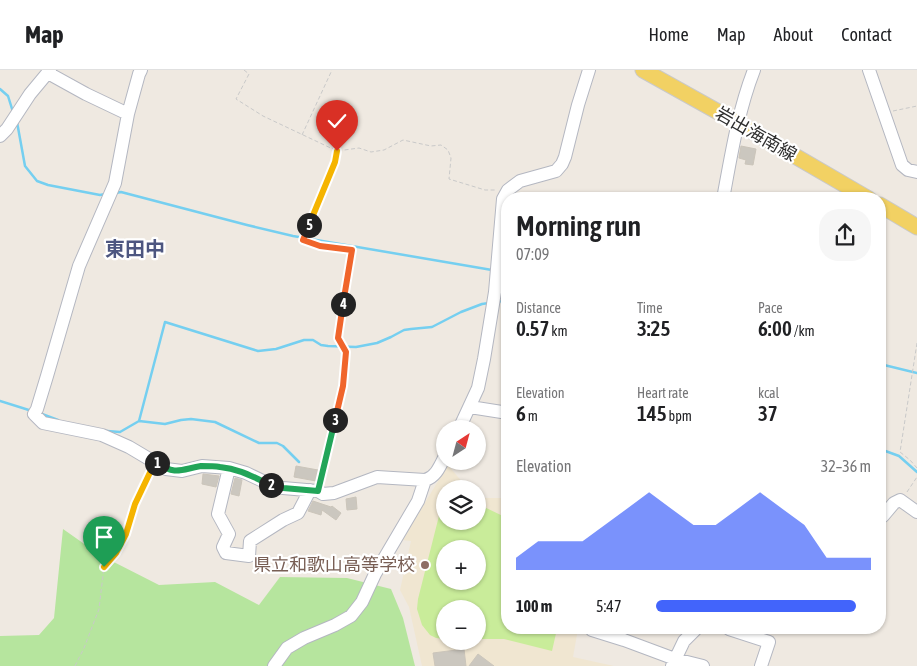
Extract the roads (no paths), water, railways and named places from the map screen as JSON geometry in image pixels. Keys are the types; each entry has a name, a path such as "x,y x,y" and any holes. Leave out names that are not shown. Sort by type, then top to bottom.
{"main road":[{"name":"岩出海南線","path":"642,70 857,192"},
{"path":"886,209 917,227"}],"street":[{"path":"141,70 128,114 115,183 79,266 40,401 34,414 43,423 102,435 129,447 166,469 182,471 202,466 229,468 246,473 273,486 314,491 323,494 334,493 377,478 425,480 432,478 438,470"},
{"path":"507,192 520,181 556,171 562,164 589,70"},
{"path":"723,192 738,123 749,81 754,70"},
{"path":"869,70 902,165 908,170 917,172"},
{"path":"0,136 49,71 86,94 128,114"},
{"path":"464,420 478,388 484,360 495,292 501,222"},
{"path":"470,407 501,412"},
{"path":"229,468 218,514 229,534 223,547 226,553 249,556 250,540 298,513 314,491"},
{"path":"274,666 287,648 351,616 362,602 375,574 418,501 425,480"},
{"path":"886,512 894,503 900,500 917,512"},
{"path":"605,634 624,640 673,663 703,666"},
{"path":"673,663 690,634"},
{"path":"744,634 769,642 761,666"}],"waterway":[{"path":"0,89 8,96 13,112"},
{"path":"17,122 25,166 37,181 48,185 100,195 105,194"},
{"path":"116,193 121,192 293,236 492,270"},
{"path":"497,302 501,301"},
{"path":"139,421 165,322 258,351 276,349 304,340 313,340 321,345 328,346 356,347 377,343 404,330 432,327 461,312 489,303"},
{"path":"886,365 917,373"},
{"path":"0,401 32,411"},
{"path":"42,414 58,420"},
{"path":"107,431 120,432 139,421 165,424 191,419 215,422 259,443 277,443 283,446 299,462"},
{"path":"886,451 899,456 917,472"}],"place":[{"name":"県立和歌山高等学校","path":"425,565"}],"district":[{"name":"東田中","path":"135,249"}]}
